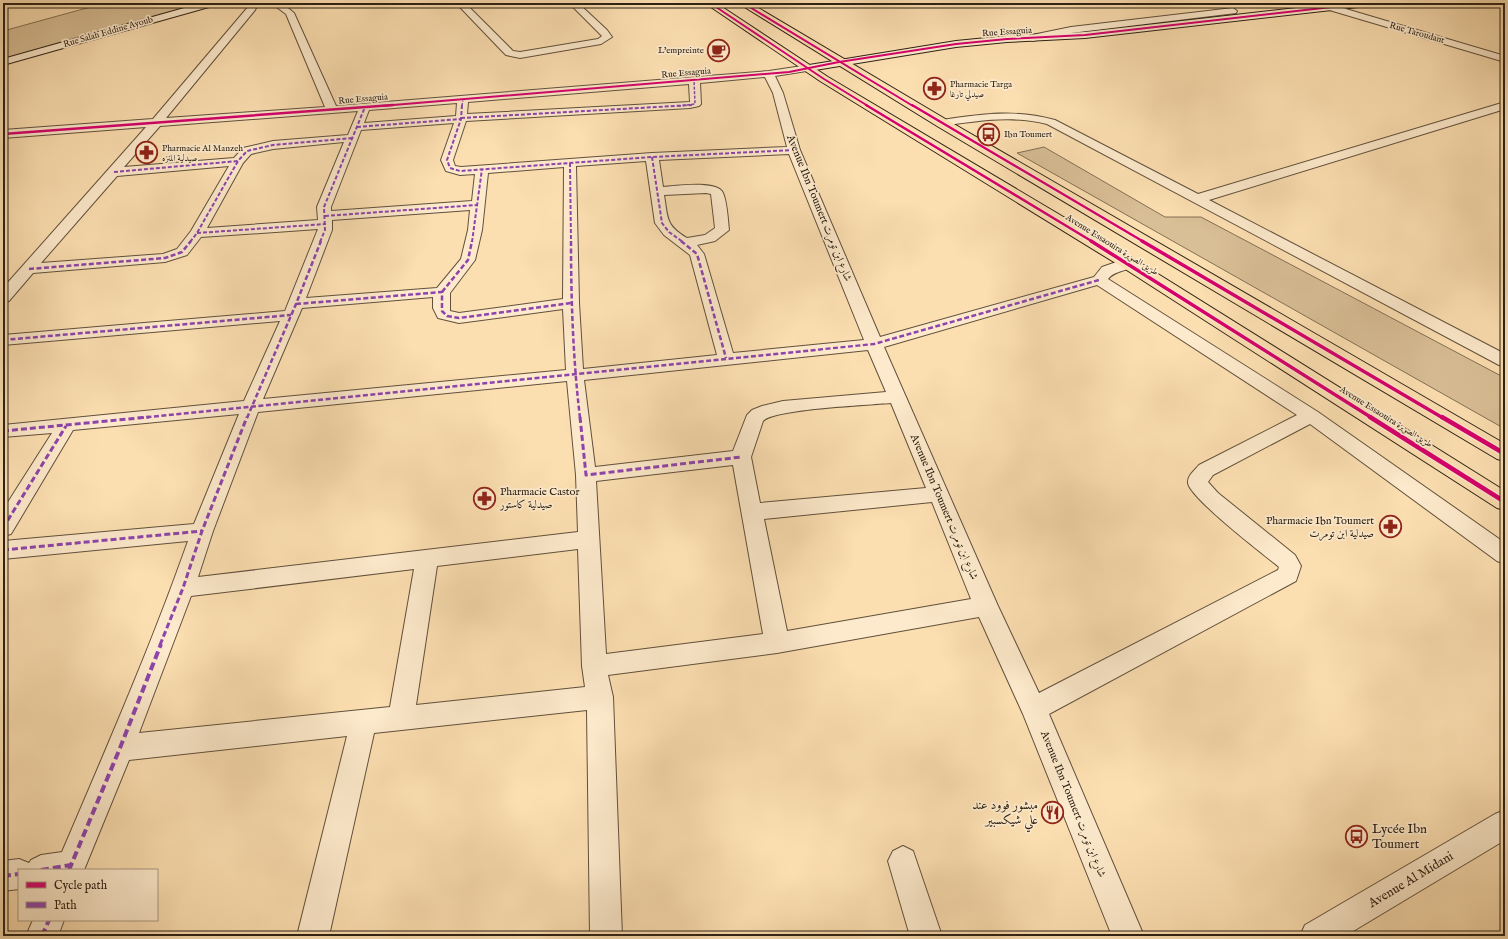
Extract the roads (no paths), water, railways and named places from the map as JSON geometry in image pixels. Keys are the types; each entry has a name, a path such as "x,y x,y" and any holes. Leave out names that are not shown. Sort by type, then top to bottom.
{"main road":[{"name":"Avenue Essaouira طريق الصويرة","path":"710,3 809,68 1128,263 1505,502"},
{"name":"Avenue Essaouira طريق الصويرة","path":"743,3 942,123 1505,454"}],"street":[{"name":"Rue Salah Eddine Ayoub","path":"3,62 213,3"},
{"path":"3,298 156,123 252,8 254,3"},
{"path":"275,3 290,13 332,110"},
{"path":"460,3 505,49 510,53 520,55 601,41 607,37 604,32 573,3"},
{"path":"1216,3 1248,17"},
{"name":"Rue Essaguia","path":"3,134 332,110 770,74 956,44 1085,35 1367,3"},
{"name":"Rue Taroudant","path":"1329,7 1505,59"},
{"name":"Rue Essaguia","path":"1032,38 1071,30 1233,11"},
{"name":"Avenue Ibn Toumert شارع ابن تومرت","path":"770,74 778,93 794,150 896,397 986,606 1034,709 1128,936"},
{"path":"29,269 165,258 182,252 197,233 238,161 247,151 261,147 355,132 461,119 690,105 695,104 696,102 694,80"},
{"path":"462,99 461,119 447,160 450,168 460,171 652,157 794,150"},
{"path":"1197,199 1505,105"},
{"path":"56,869 70,868 120,748 184,588 202,531 251,407 293,310 325,230 324,207 365,107"},
{"path":"942,123 1004,115 1041,119 1062,127 1505,361"},
{"path":"652,157 664,228 670,234 686,243 697,254 726,358"},
{"path":"114,172 238,161"},
{"path":"570,163 571,303 574,375 586,475 594,666 600,697 606,936"},
{"path":"482,169 475,230 468,260 442,292 441,312 452,317 465,317 571,303"},
{"path":"657,191 706,189 713,190 717,193 722,230 710,238 686,243"},
{"path":"197,233 478,205"},
{"path":"3,431 66,426 874,344 1099,280 1107,270 1128,263"},
{"path":"1099,280 1311,416 1505,555"},
{"path":"3,340 293,310 442,292"},
{"path":"777,643 741,457 754,419 759,414 769,410 896,397"},
{"path":"1034,709 1288,575 1290,566 1287,561 1211,498 1198,484 1198,478 1206,470 1311,416"},
{"path":"3,528 66,426"},
{"path":"586,475 741,457"},
{"path":"752,512 939,494"},
{"path":"3,550 202,531"},
{"path":"184,588 589,539"},
{"path":"401,718 427,559"},
{"path":"594,666 777,643 986,606"},
{"path":"120,748 600,697"},
{"path":"313,936 363,722"},
{"name":"Avenue Al Midani","path":"1316,936 1505,824"},
{"path":"903,861 926,936"},
{"path":"3,876 18,874"},
{"path":"42,936 48,921"}],"place":[{"name":"L'empreinte","path":"719,50"},
{"name":"Pharmacie Targa صيدلي تارغا","path":"934,89"},
{"name":"Ibn Toumert","path":"988,134"},
{"name":"Pharmacie Al Manzeh صيدلية المنزه","path":"146,153"},
{"name":"Pharmacie Castor صيدلية كاستور","path":"485,498"},
{"name":"Pharmacie Ibn Toumert صيدلية ابن تومرت","path":"1390,527"},
{"name":"مبشور فوود عند علي شيكسبير","path":"1053,812"},
{"name":"Lycée Ibn Toumert","path":"1357,836"}]}
